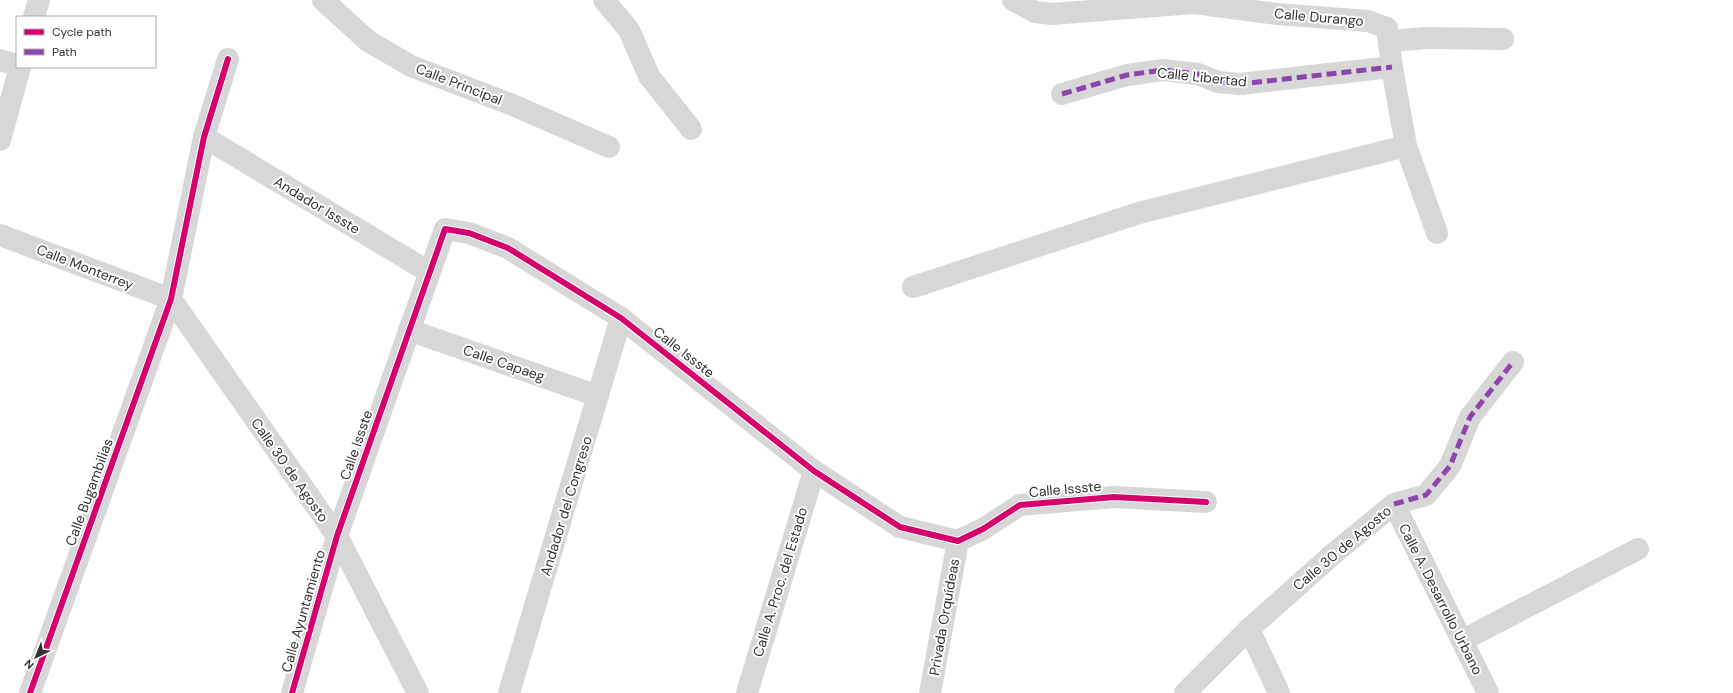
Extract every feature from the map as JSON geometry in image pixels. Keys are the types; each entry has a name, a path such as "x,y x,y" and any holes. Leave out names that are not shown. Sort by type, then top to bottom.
{"street":[{"path":"34,16 39,0"},
{"name":"Calle Principal","path":"323,0 368,41 411,66 516,106 609,147"},
{"path":"604,0 629,30 649,76 691,129"},
{"name":"Calle Durango","path":"1013,0 1035,12 1052,14 1195,2 1277,14 1368,21 1389,34"},
{"path":"1437,233 1406,146 1392,67 1389,34 1427,38 1502,39"},
{"path":"171,299 204,137 228,59"},
{"path":"0,60 16,65"},
{"name":"Calle Libertad","path":"1062,94 1127,75 1162,70 1198,74 1218,82 1240,84 1392,67"},
{"path":"0,140 20,68"},
{"name":"Andador Issste","path":"204,137 429,272"},
{"path":"913,287 1139,213 1406,146"},
{"name":"Calle Issste","path":"337,536 445,229 469,233 508,248 621,318 814,471 900,527 958,541 983,529 1020,505 1114,498 1206,502"},
{"name":"Calle Monterrey","path":"0,235 171,299"},
{"name":"Calle 30 de Agosto","path":"171,299 337,536 418,693"},
{"name":"Calle Bugambilias","path":"30,693 171,299"},
{"name":"Andador del Congreso","path":"509,693 621,318"},
{"name":"Calle Capaeg","path":"409,330 598,396"},
{"name":"Calle 30 de Agosto","path":"1185,693 1249,629 1332,555 1394,504 1426,495 1450,466 1470,417 1513,362"},
{"name":"Calle A. Proc. del Estado","path":"746,693 814,471"},
{"name":"Calle A. Desarrollo Urbano","path":"1394,504 1463,640 1488,693"},
{"name":"Calle Ayuntamiento","path":"292,693 337,536"},
{"name":"Privada Orquídeas","path":"930,693 958,541"},
{"path":"1463,640 1638,549"},
{"path":"1249,629 1279,693"}],"marked path":[{"path":"1062,94 1127,75 1163,70 1198,74 1218,82 1240,84 1392,67"},
{"path":"1394,504 1426,495 1450,466 1470,417 1513,362"}],"cycle path":[{"path":"30,693 171,299 204,137 228,59"},
{"path":"292,693 337,536 445,229 469,233 508,248 621,318 814,471 900,527 958,541 983,529 1020,505 1114,497 1206,502"}]}
